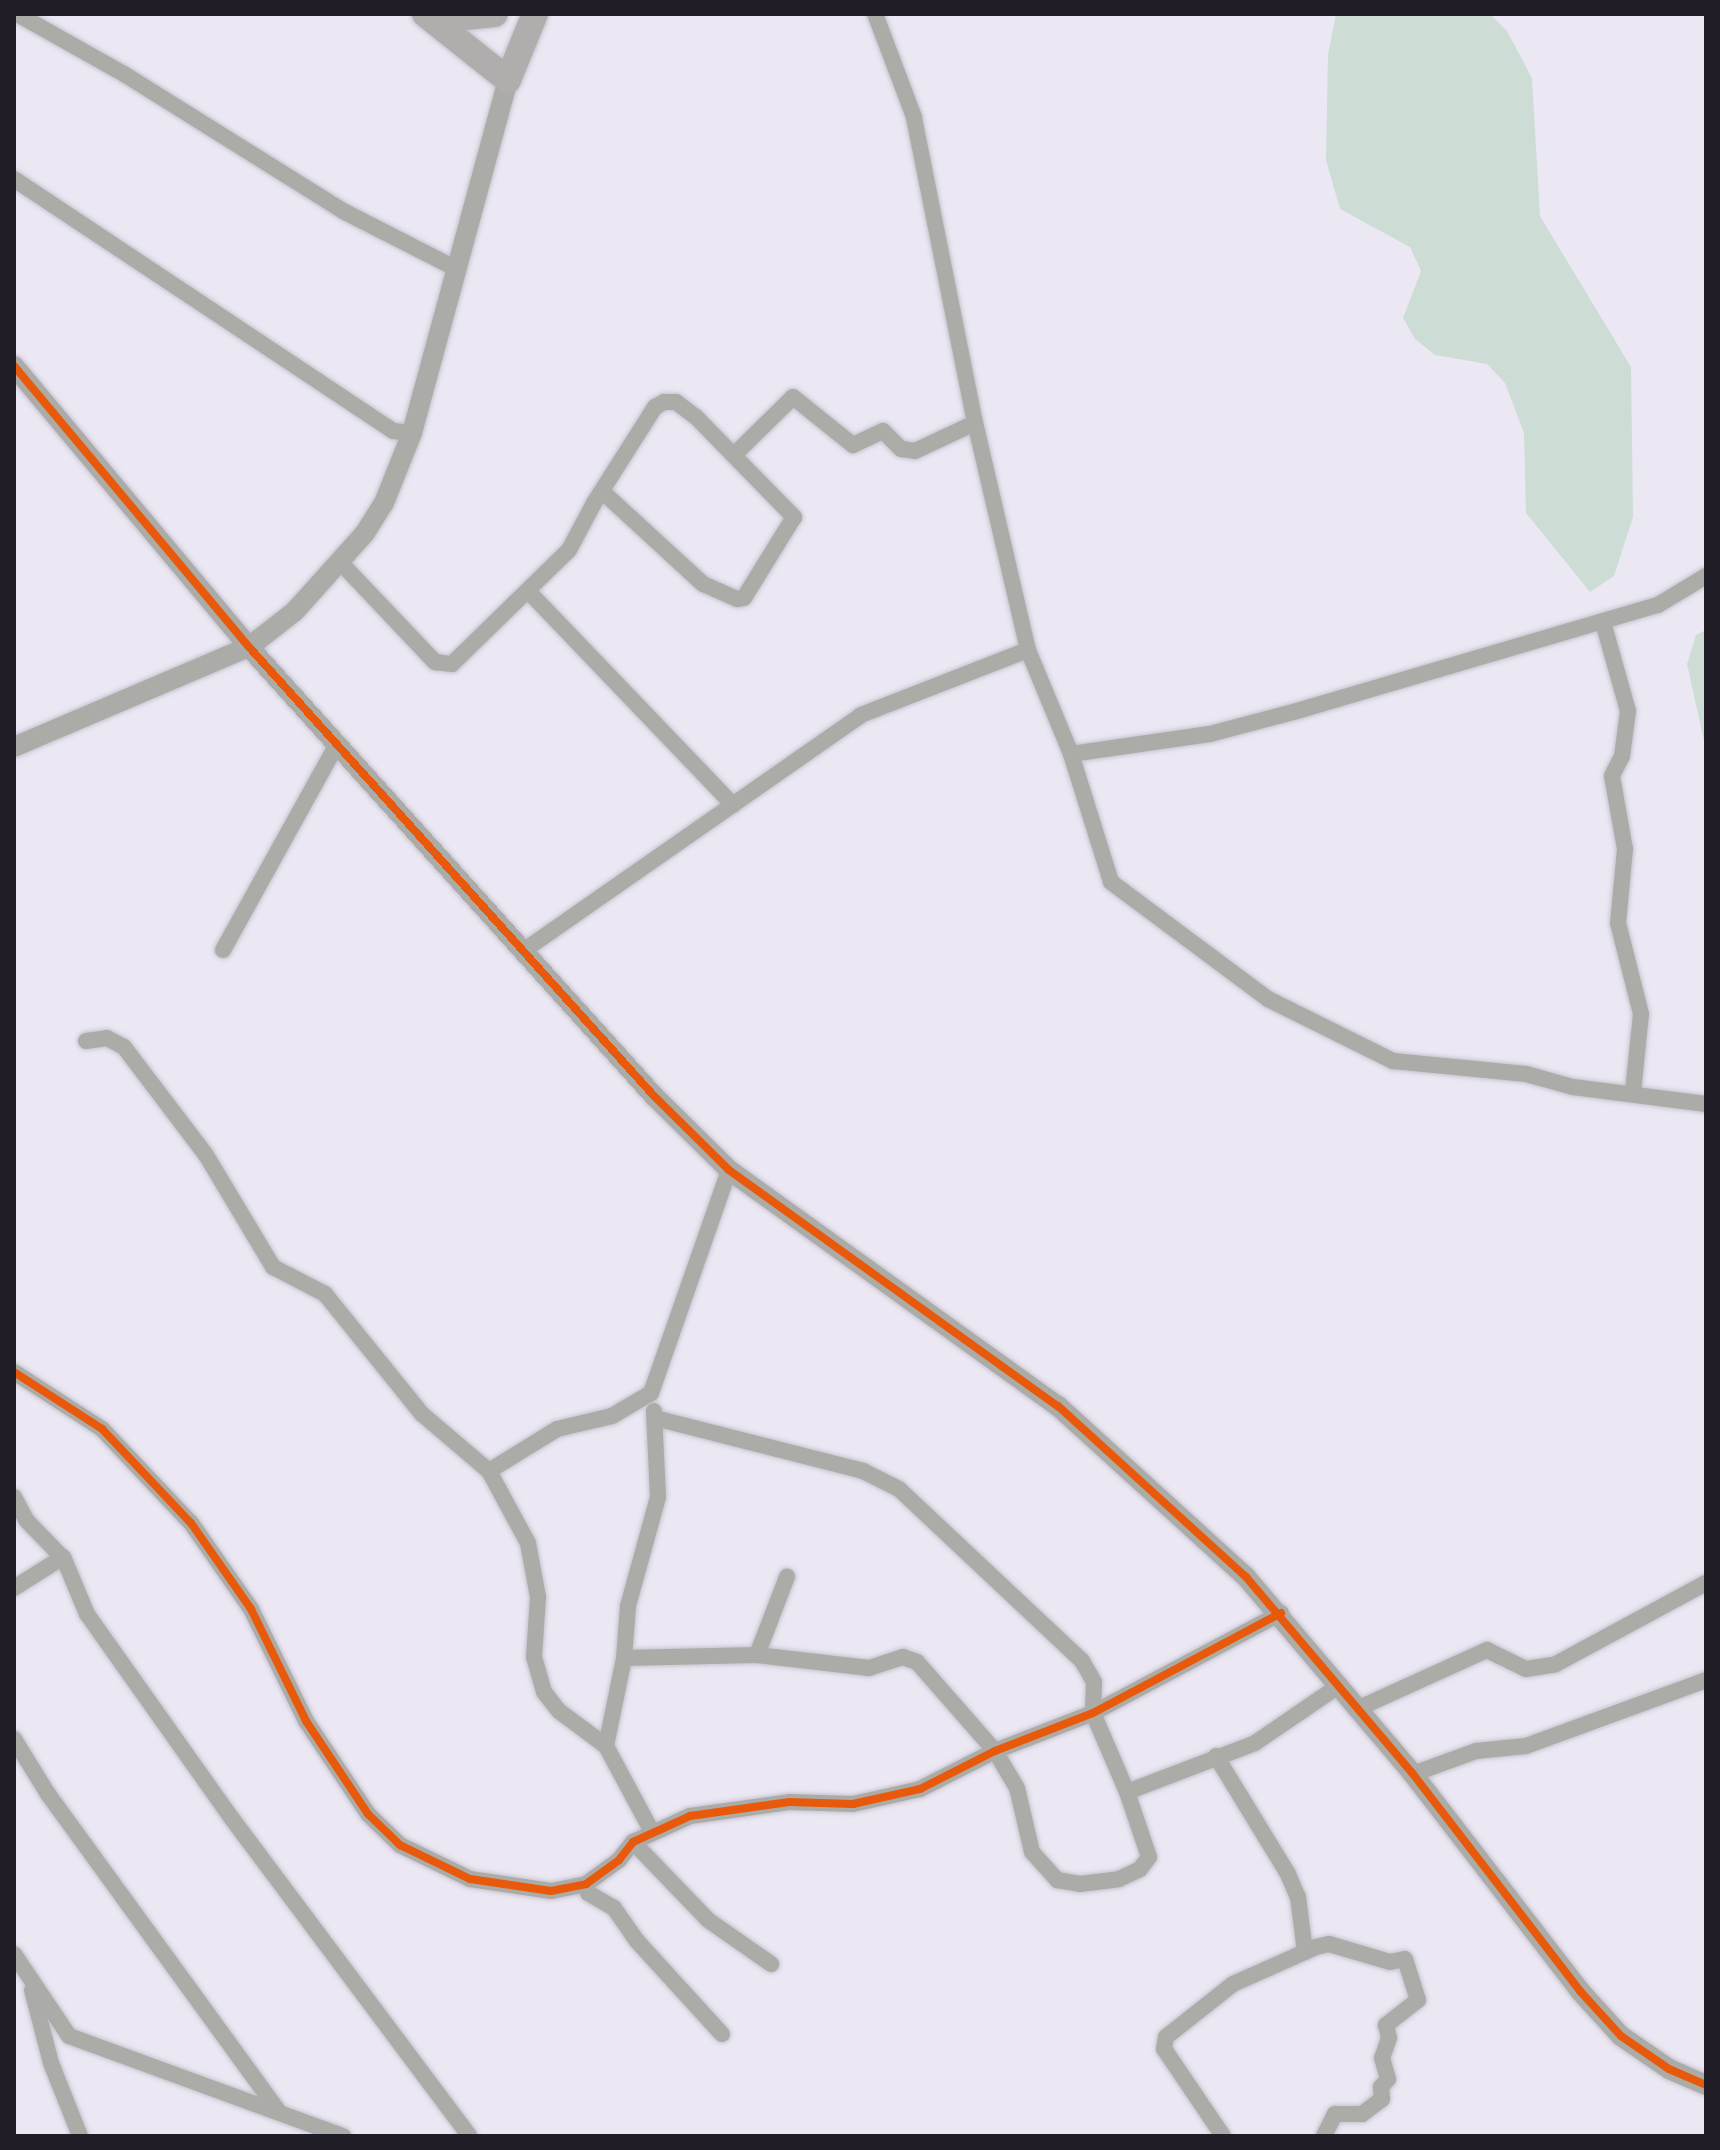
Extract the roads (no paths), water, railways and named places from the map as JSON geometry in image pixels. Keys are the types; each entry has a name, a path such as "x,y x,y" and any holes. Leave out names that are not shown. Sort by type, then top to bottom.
{"main road":[{"path":"431,17 495,14"},
{"path":"431,17 508,80 535,14"}],"street":[{"path":"17,14 124,74 343,211 453,267"},
{"path":"875,14 914,117 975,423 1028,650 1071,754 1111,882 1268,999 1393,1061 1526,1074 1573,1087 1633,1092 1706,1104"},
{"path":"14,747 249,647 295,611 341,563 384,503 412,433 453,267 508,80"},
{"path":"14,179 393,431 412,433"},
{"path":"14,366 249,647 526,949 602,1039 729,1170 1058,1406 1281,1613 1413,1774 1539,1940 1621,2036 1669,2069 1706,2085"},
{"path":"735,454 793,397 853,445 883,431 901,449 915,451 975,423"},
{"path":"341,563 442,665 452,664 569,550 602,491 655,407 664,402 676,402 735,454 794,517 741,599 703,584 602,491"},
{"path":"1071,754 1210,734 1658,605 1700,579"},
{"path":"529,592 733,805"},
{"path":"1603,622 1628,711 1625,742 1612,776 1625,849 1618,923 1641,1014 1633,1092"},
{"path":"526,949 878,705 1028,650"},
{"path":"223,950 337,744"},
{"path":"86,1041 107,1038 124,1047 206,1155 273,1267 325,1294 422,1414 489,1471 528,1543 538,1597 534,1657 544,1692 559,1711 606,1746 651,1830"},
{"path":"606,1746 624,1658 628,1606 658,1497 651,1393 729,1170"},
{"path":"14,1372 102,1429 191,1523 251,1609 306,1721 361,1805 390,1837 470,1879 551,1891 586,1884 619,1860 633,1842 651,1830 690,1816 789,1802 883,1800 920,1789 995,1751 1093,1713 1281,1613"},
{"path":"489,1471 557,1429 612,1416 651,1393"},
{"path":"624,1658 757,1655 869,1668 903,1657 917,1662 995,1751 1017,1788 1032,1852 1057,1880 1080,1884 1119,1879 1140,1869 1149,1857 1127,1792 1093,1713 1094,1682 1082,1661 899,1489 863,1471 655,1418"},
{"path":"14,1497 27,1521 63,1557 87,1614 233,1820 469,2136"},
{"path":"14,1588 63,1557"},
{"path":"757,1655 787,1577"},
{"path":"1359,1708 1487,1650 1526,1669 1556,1664 1706,1583"},
{"path":"1413,1774 1476,1751 1526,1746 1706,1680"},
{"path":"1127,1792 1255,1743 1340,1685"},
{"path":"14,1739 48,1794 279,2112"},
{"path":"1216,1756 1288,1874 1298,1897 1305,1952"},
{"path":"633,1842 708,1920 771,1964"},
{"path":"586,1884 588,1893 614,1908 637,1941 722,2034"},
{"path":"1223,2136 1164,2049 1166,2037 1233,1984 1329,1944 1390,1962 1405,1959 1419,1994 1414,2004 1386,2025 1389,2038 1382,2058 1388,2079 1381,2087 1382,2099 1362,2114 1335,2114 1324,2136"},
{"path":"14,1954 69,2036 343,2136"},
{"path":"30,1981 51,2063 80,2136"}]}
